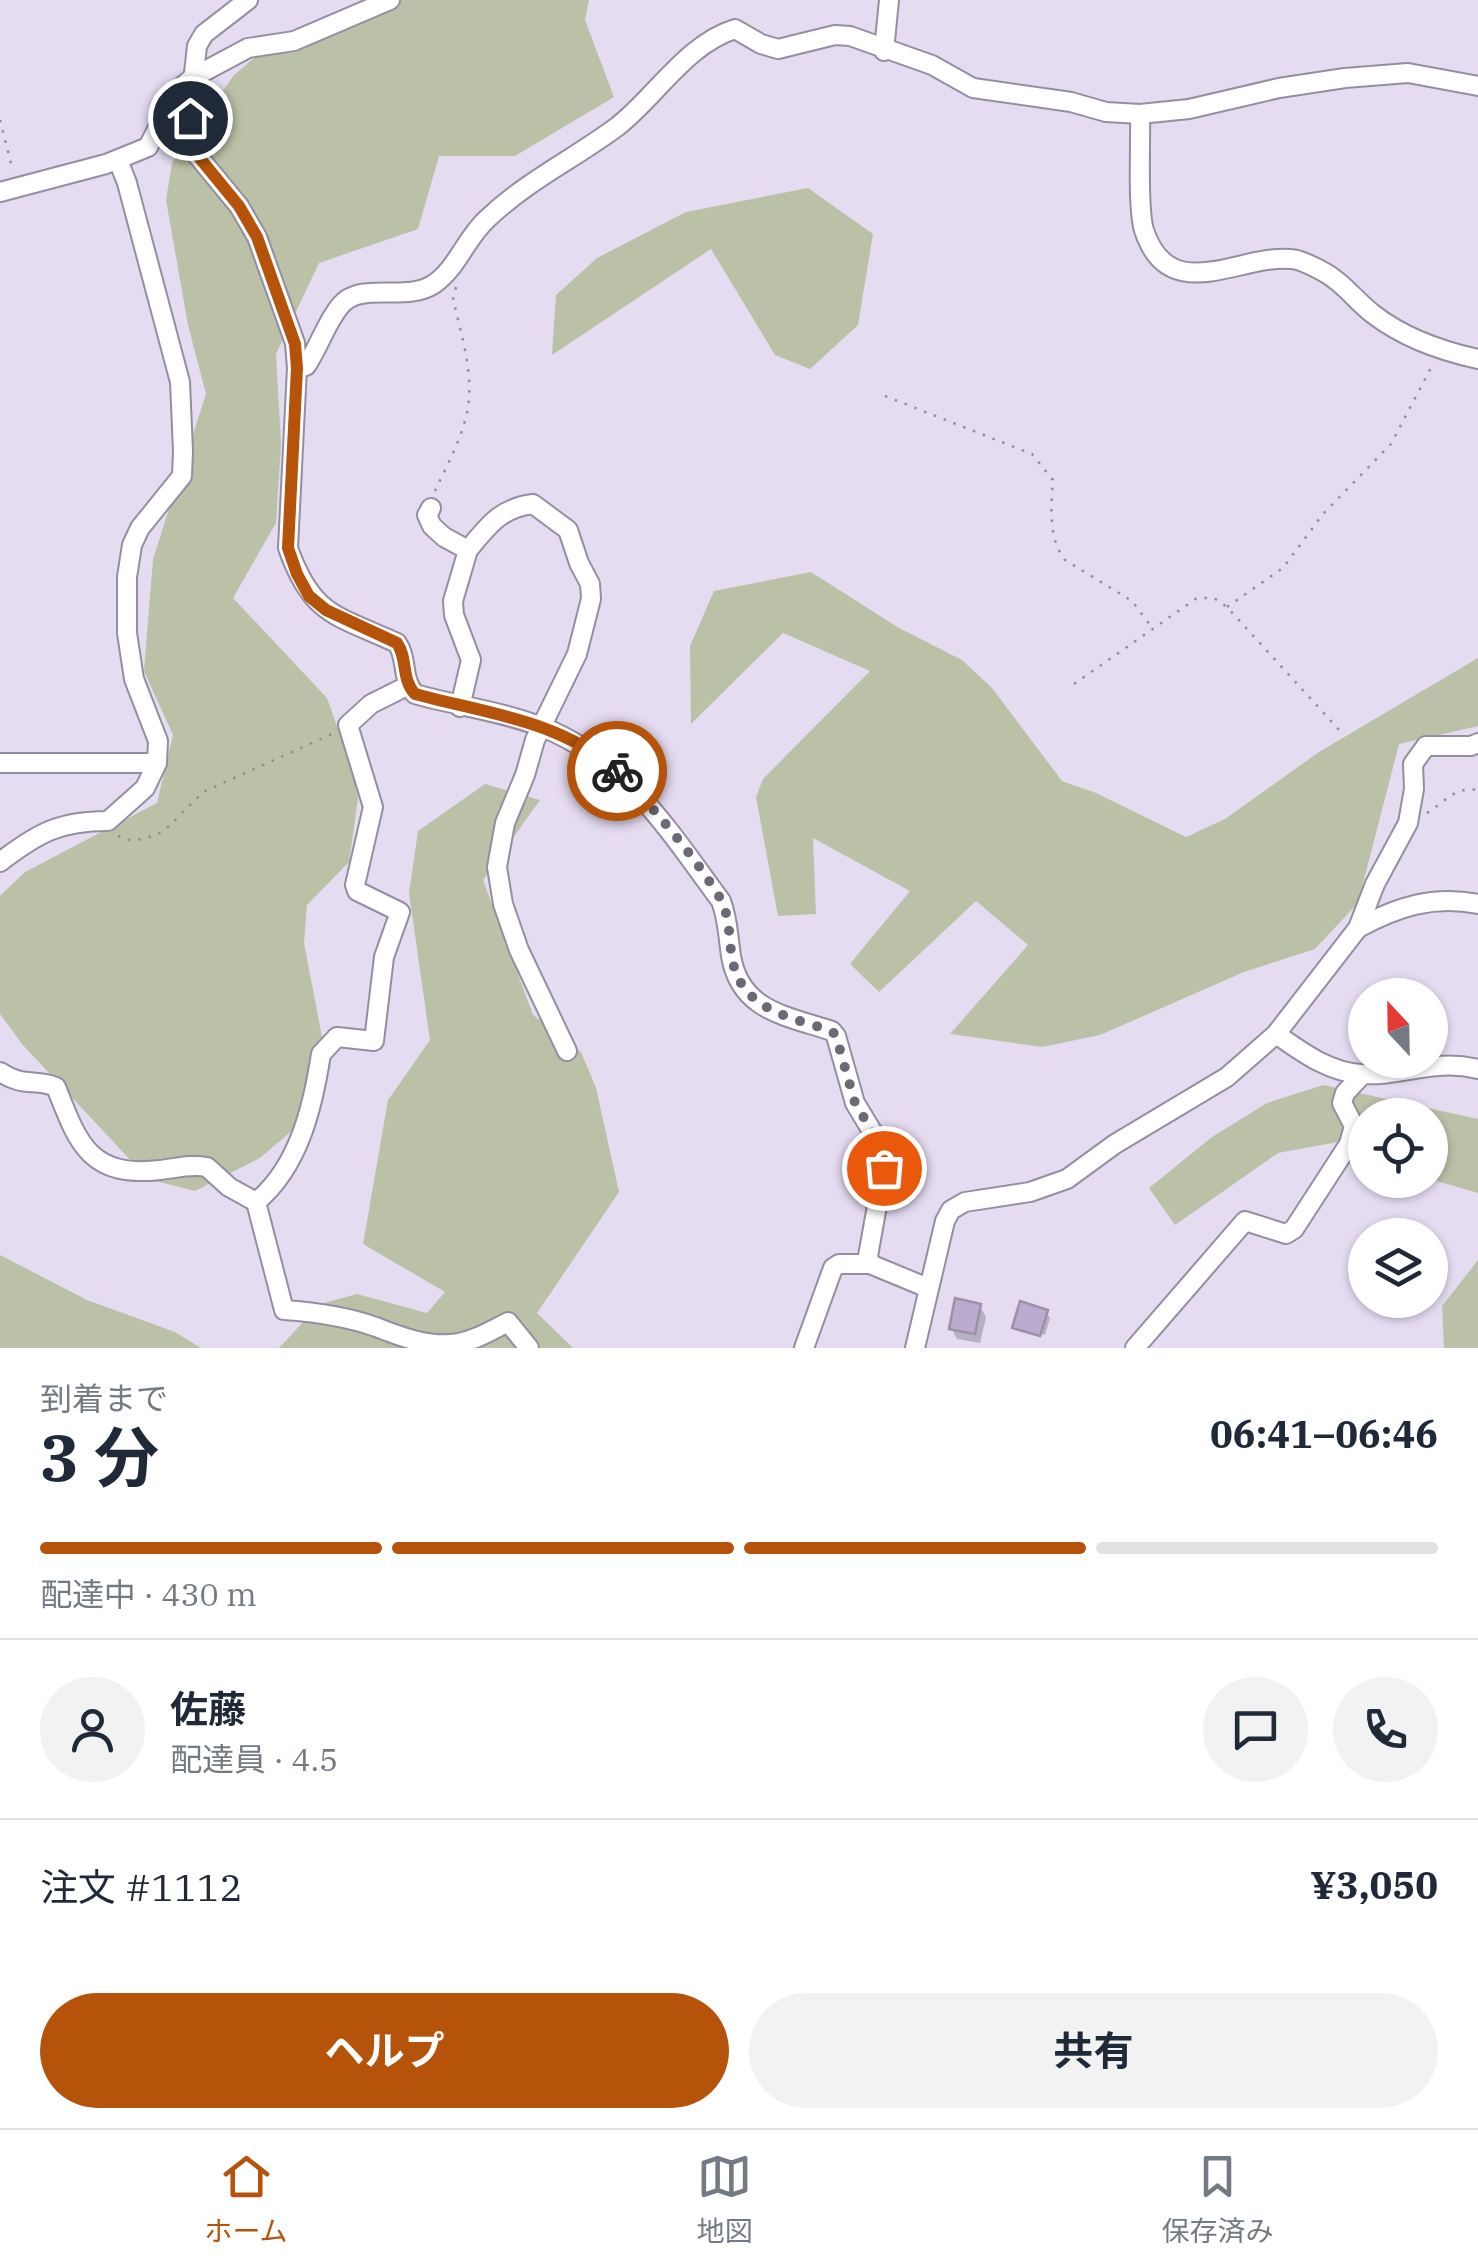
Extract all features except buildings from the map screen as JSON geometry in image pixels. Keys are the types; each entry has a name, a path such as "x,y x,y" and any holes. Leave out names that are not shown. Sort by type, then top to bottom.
{"street":[{"path":"248,0 204,34 197,46 190,118 198,156 239,206 257,237 295,344 288,548 309,596 326,610 397,643 402,650 407,686 415,694 542,727 612,766 659,817 722,900 734,968 750,998 836,1036 855,1103 884,1151 870,1264"},
{"path":"9,190 118,160 148,147 177,91 192,78 248,48 294,41 390,0"},
{"path":"884,50 889,0"},
{"path":"297,368 306,366 338,307 347,299 375,293 411,294 434,284 461,256 482,223 507,200 615,128 704,44 735,29 778,49 850,36 932,65 973,88 1071,102 1106,112 1140,114 1189,109 1279,88 1408,73 1478,86"},
{"path":"1140,114 1144,228 1156,251 1173,269 1210,274 1293,258 1324,271 1374,315 1437,350 1478,359"},
{"path":"0,862 60,825 108,821 145,788 157,763 158,741 134,679 127,633 127,577 132,545 140,528 182,476 180,382 118,160"},
{"path":"460,706 471,660 454,615 453,601 468,550 496,516 516,506 533,504 568,530 590,584 591,599 578,654 542,727 505,823 497,867 503,904 519,950 567,1050"},
{"path":"430,508 427,515 432,526 468,550"},
{"path":"256,1202 277,1181 307,1122 321,1054 328,1044 337,1036 374,1041 384,957 400,912 358,891 355,885 373,807 348,725 372,704 407,686"},
{"path":"915,1348 945,1221 952,1210 965,1202 1030,1192 1067,1179 1115,1144 1227,1076 1276,1034 1358,928 1408,823 1414,788 1411,774 1418,754 1426,746 1478,743"},
{"path":"0,763 157,763"},
{"path":"1358,928 1396,908 1440,899 1478,904"},
{"path":"1276,1034 1308,1057 1348,1071"},
{"path":"1448,1063 1478,1069"},
{"path":"0,1072 15,1082 48,1083 56,1087 80,1144 101,1162 129,1170 208,1167 229,1187 256,1202 284,1310 359,1323 391,1336 438,1344 478,1338 508,1322 529,1348"},
{"path":"1135,1348 1245,1221 1286,1234 1294,1229 1348,1144 1354,1126 1342,1103 1359,1078"},
{"path":"804,1348 833,1268 839,1264 870,1264 928,1288"}],"path":[{"path":"0,120 9,190"},
{"path":"430,508 466,417 468,365 453,298 461,256"},
{"path":"1227,607 1283,568 1324,514 1391,444 1430,374 1437,350"},
{"path":"885,396 1032,454 1053,480 1050,508 1057,551 1065,560 1132,601 1152,629"},
{"path":"1074,684 1197,598 1214,598 1227,607 1342,733"},
{"path":"108,821 114,834 130,840 144,839 174,823 203,792 348,725"},
{"path":"1408,823 1452,793 1468,788 1478,790"}],"green space":[{"path":"367,0 589,0 585,20 614,97 515,156 439,156 418,229 319,263 276,354 281,444 276,523 233,598 327,698 352,769 358,799 349,862 307,905 304,943 322,1037 294,1129 260,1158 195,1191 148,1179 22,1044 0,1014 0,896 25,872 157,803 173,735 144,671 153,559 206,394 188,325 166,200 172,163 234,75 275,40"},
{"path":"808,188 873,234 858,325 810,369 775,355 711,249 552,355 556,295 597,258 686,212"},
{"path":"811,572 899,628 962,660 992,688 1062,781 1096,793 1186,837 1225,819 1319,752 1478,658 1478,726 1399,744 1358,903 1315,949 1244,972 1100,1035 1042,1047 950,1034 1028,945 976,901 879,992 850,964 910,891 813,838 816,914 778,916 756,797 763,779 870,671 783,633 691,724 690,646 714,591"},
{"path":"485,784 540,800 483,880 533,1015 581,1052 596,1088 619,1192 537,1313 573,1348 279,1348 320,1304 357,1294 427,1313 445,1292 363,1244 388,1100 430,1040 409,893 418,831"},
{"path":"1323,1085 1382,1098 1348,1098 1348,1149 1338,1142 1278,1153 1175,1225 1149,1188 1212,1137 1267,1103"},
{"path":"1448,1112 1478,1119 1478,1193 1448,1184"},
{"path":"0,1255 87,1300 175,1332 201,1348 0,1348"},
{"path":"1478,1260 1478,1348 1444,1348 1443,1318 1448,1318 1448,1298"}],"way so far":[{"path":"617,771 659,817 722,900 731,958 750,998 836,1036 855,1103 884,1151 884,1168"}],"route":[{"path":"190,118 198,156 239,206 257,237 295,344 288,548 309,596 326,610 397,643 402,650 407,686 415,694 542,727 617,771"}]}
